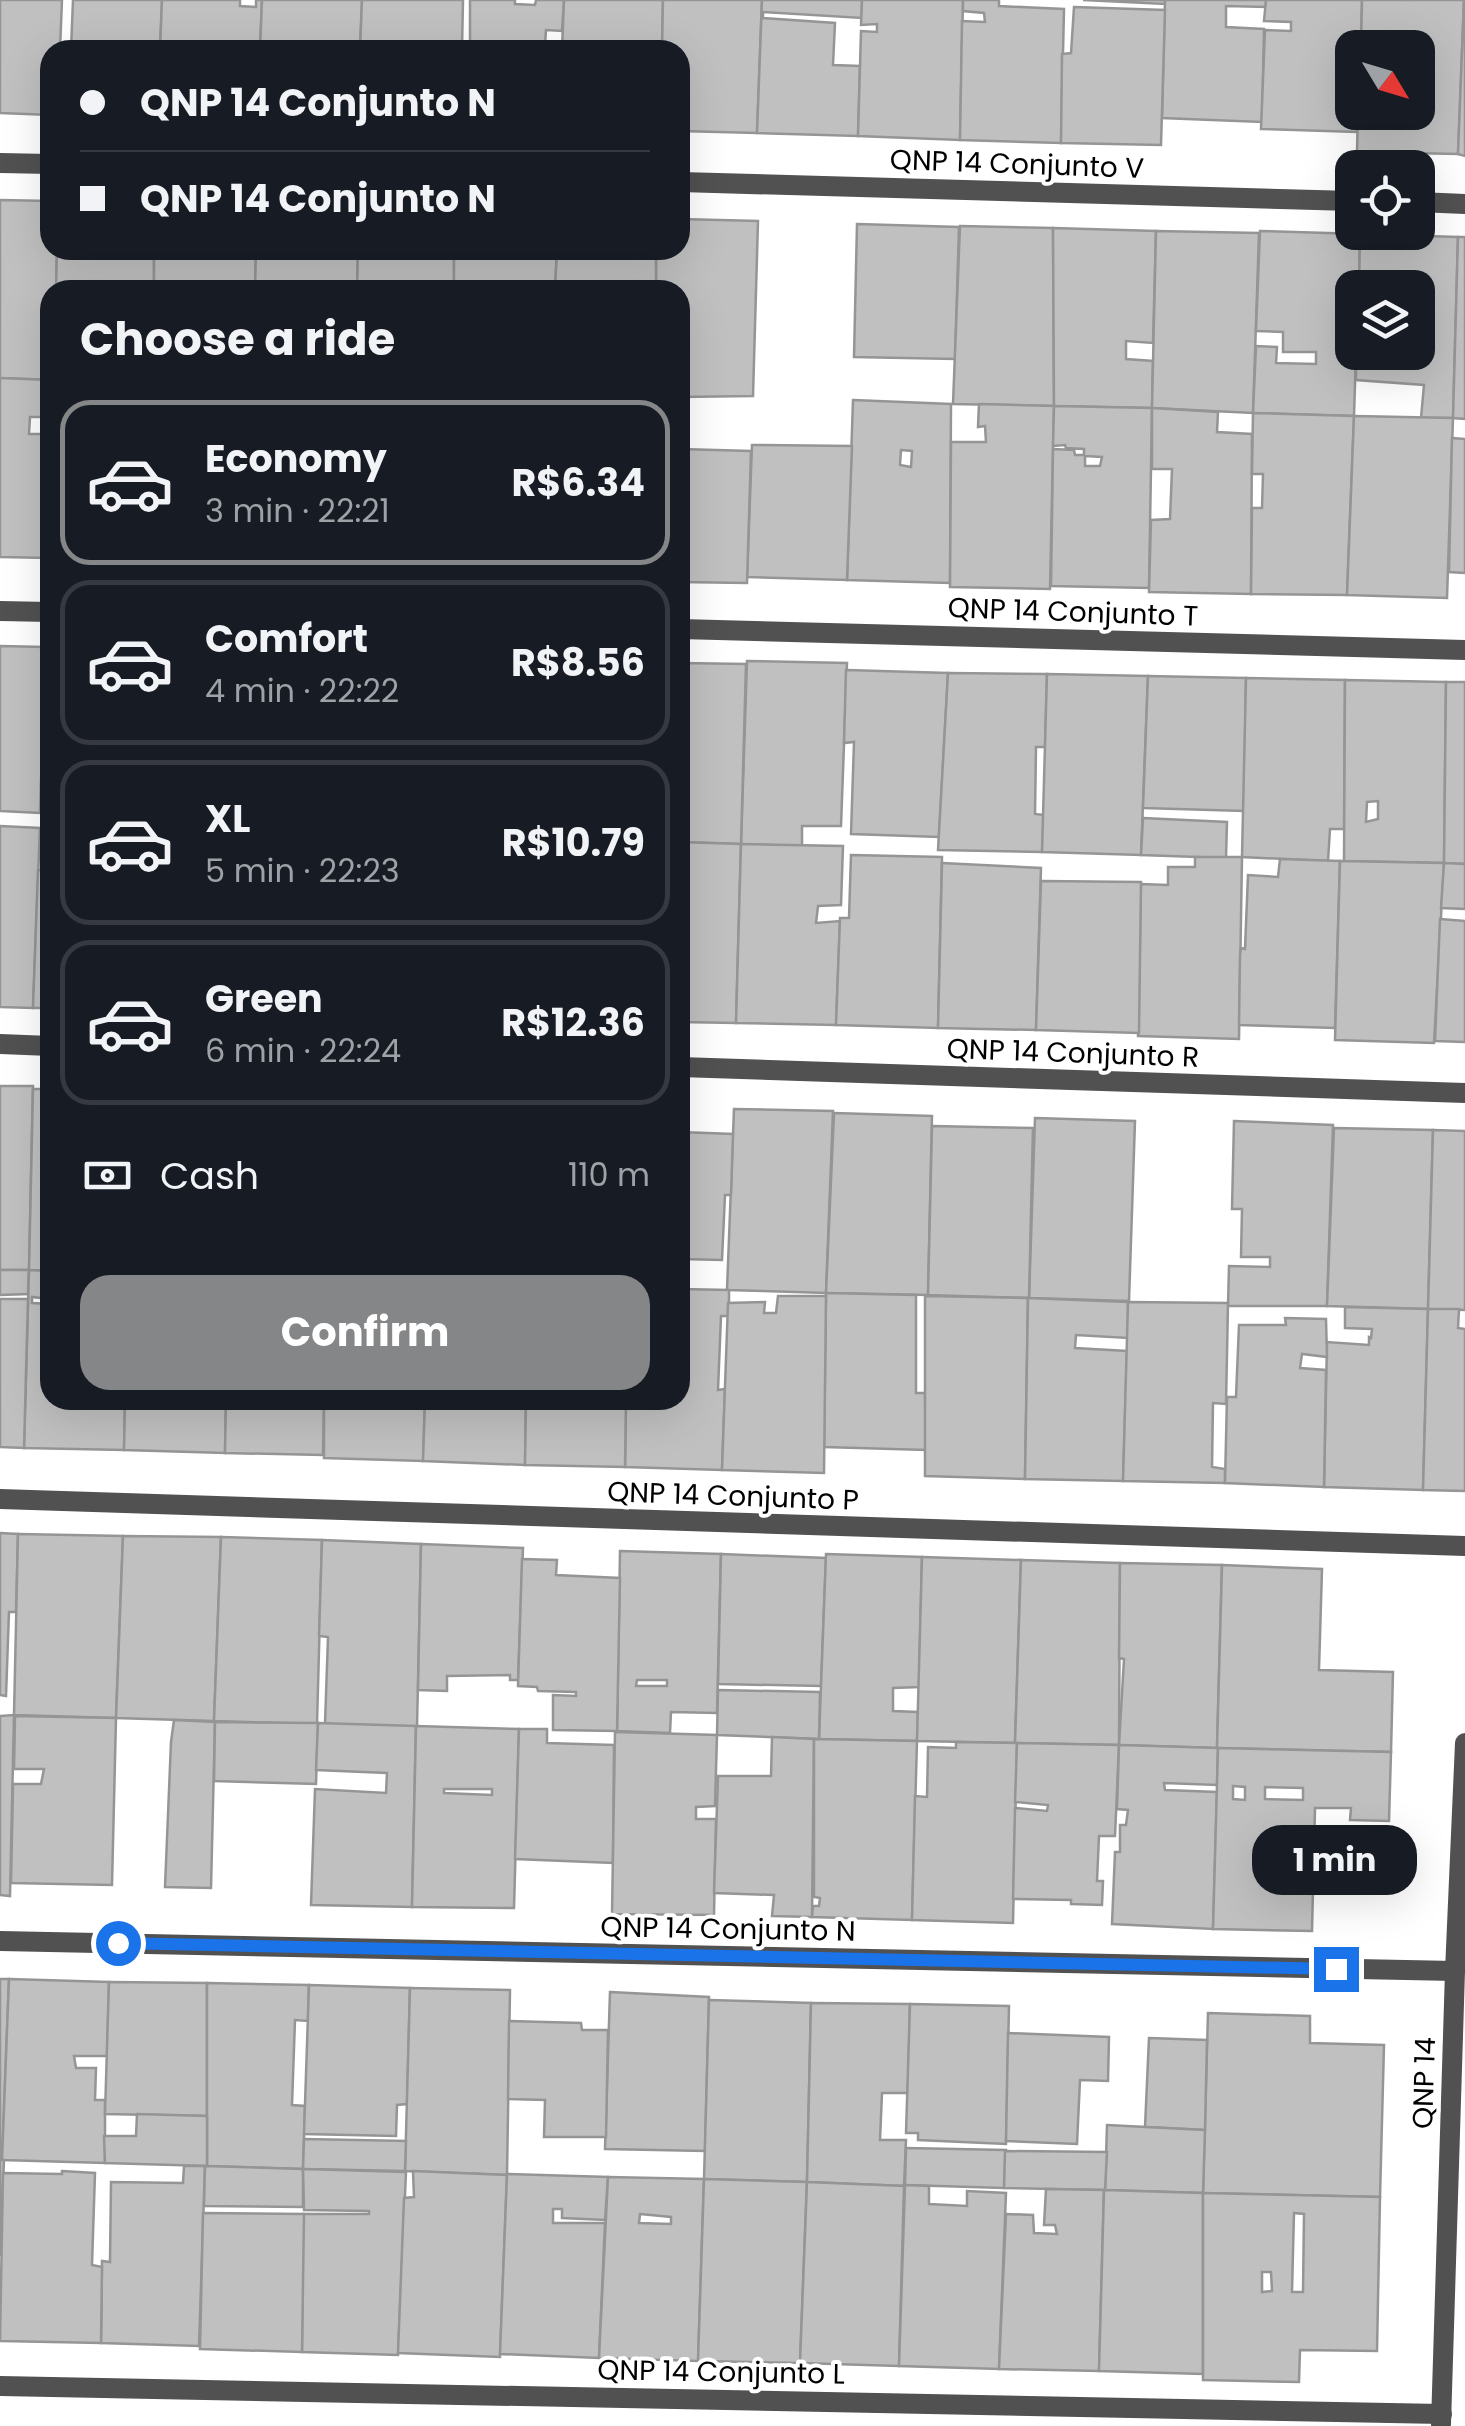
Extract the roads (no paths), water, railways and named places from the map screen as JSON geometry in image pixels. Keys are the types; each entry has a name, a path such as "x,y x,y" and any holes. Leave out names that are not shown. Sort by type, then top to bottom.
{"street":[{"path":"0,162 40,164"},
{"name":"QNP 14 Conjunto V","path":"690,182 1335,200"},
{"path":"1435,203 1465,204"},
{"path":"0,611 40,612"},
{"name":"QNP 14 Conjunto T","path":"690,629 1465,650"},
{"path":"0,1044 40,1046"},
{"name":"QNP 14 Conjunto R","path":"690,1067 1465,1093"},
{"name":"QNP 14 Conjunto P","path":"0,1499 1465,1546"},
{"name":"QNP 14","path":"1442,2420 1454,1971 1465,1742"},
{"name":"QNP 14 Conjunto N","path":"0,1941 1454,1971"},
{"name":"QNP 14 Conjunto L","path":"0,2386 1442,2420"}]}
